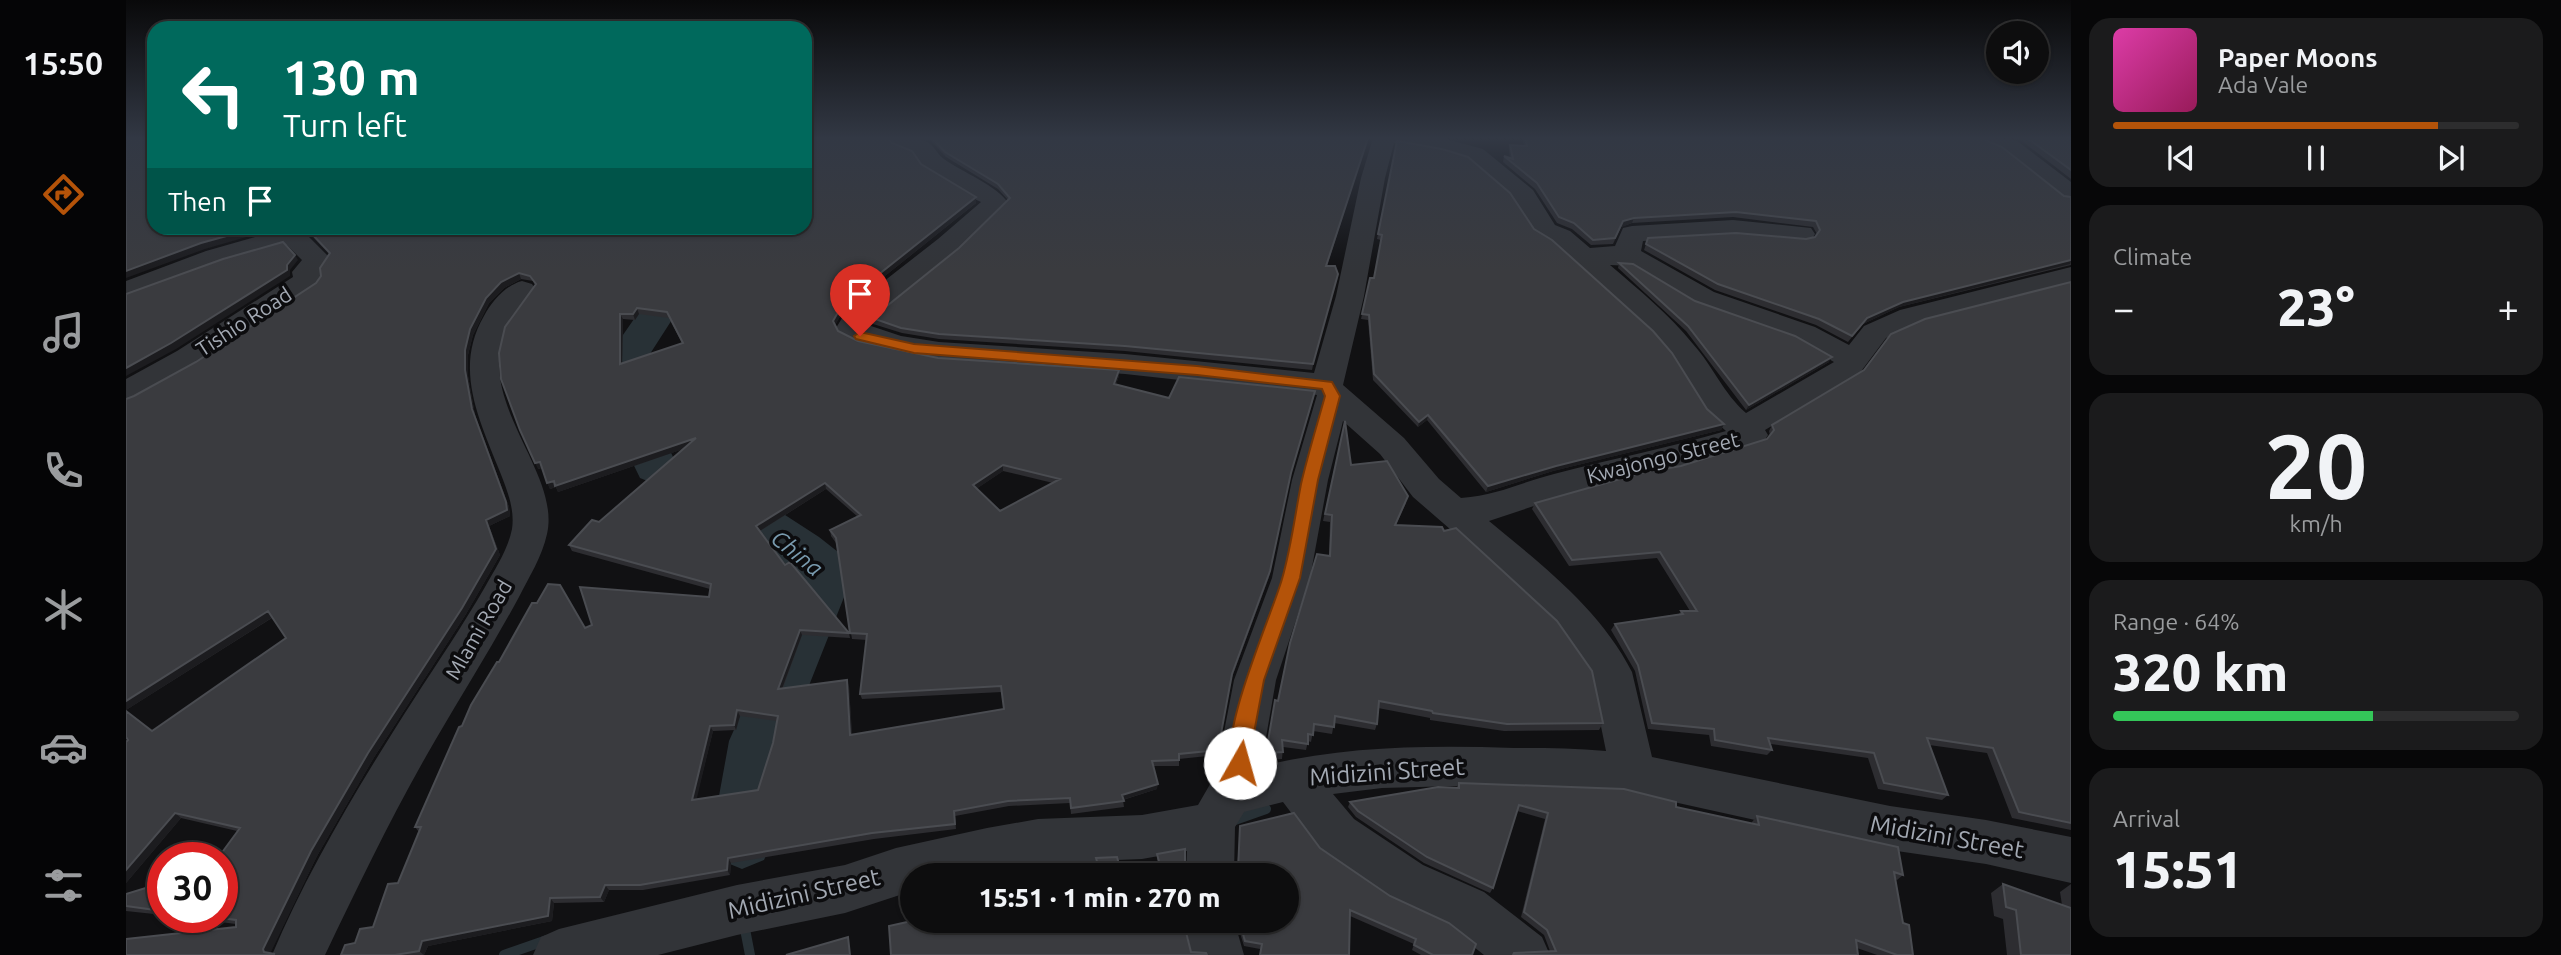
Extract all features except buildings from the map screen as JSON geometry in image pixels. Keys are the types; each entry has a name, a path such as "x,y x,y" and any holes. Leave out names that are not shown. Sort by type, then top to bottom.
{"street":[{"path":"964,183 991,195 995,203 948,246 857,316 851,328 860,336 914,348 1159,367 1330,390 1392,446 1426,488 1551,595 1570,615 1611,672 1633,773"},
{"path":"1211,863 1221,810 1240,763 1242,737 1255,680 1291,578 1372,183"},
{"path":"1509,183 1524,195 1532,213 1546,231 1594,256 1664,328 1685,353 1718,407 1751,435"},
{"path":"2056,183 2071,194"},
{"path":"1594,256 1628,252 1632,234 1732,228 1802,234"},
{"path":"126,292 168,273 291,235"},
{"name":"Tishio Road","path":"126,393 188,358 308,280 306,272 317,259 300,245 301,235"},
{"path":"1594,256 1638,258 1704,298 1804,333 1829,344 1852,359"},
{"name":"Kwajongo Street","path":"1454,511 1493,508 1552,487 1696,453 1751,435 1746,427 1849,367 1852,359 1875,332 1910,316 2071,275"},
{"name":"Mlami Road","path":"298,955 354,842 410,744 464,660 522,555 531,528 527,497 487,395 482,372 494,324 500,313 522,290"},
{"name":"Midizini Street","path":"559,955 737,910 845,889 896,871 978,853 1038,841 1142,837 1221,810 1292,779 1382,768 1456,766 1633,773 1890,828 1986,842 2071,860"},
{"path":"1292,779 1337,835 1406,882 1466,909 1524,955"},
{"path":"1212,933 1218,955"}],"waterway":[{"name":"China","path":"709,235 618,371 634,394 643,439 656,467 700,484 729,501 802,550 829,572 758,741 742,840"},
{"path":"1232,821 1266,809"},
{"path":"1094,863 1106,861"},
{"name":"China","path":"744,924 750,955"},
{"path":"504,955 547,940"}],"route":[{"path":"860,336 914,348 1197,370 1327,385 1333,396 1310,480 1291,578 1255,680 1242,737 1240,763"}]}
